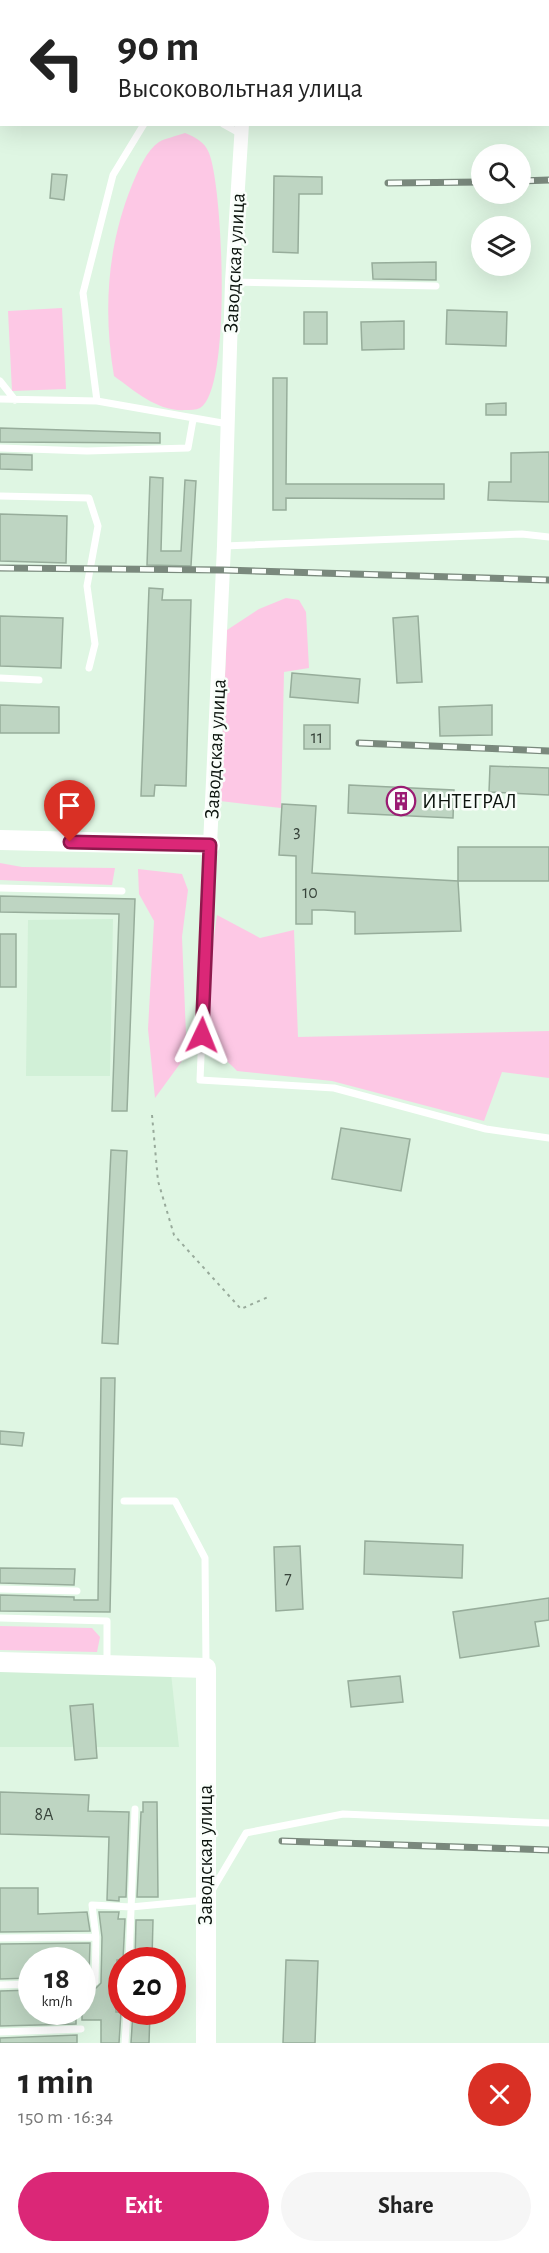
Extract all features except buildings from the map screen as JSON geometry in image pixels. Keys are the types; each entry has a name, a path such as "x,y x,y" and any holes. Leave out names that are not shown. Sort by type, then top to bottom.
{"street":[{"name":"Заводская улица","path":"210,845 225,546 232,282 241,129"},
{"path":"0,840 210,845"},
{"path":"0,1662 206,1668"},
{"name":"Заводская улица","path":"206,1668 206,2043"}],"lane":[{"path":"96,401 83,293 113,175 143,126"},
{"path":"232,282 436,286"},
{"path":"0,381 15,400"},
{"path":"0,399 96,401 193,420 228,424"},
{"path":"0,448 87,451 188,448 193,420"},
{"path":"0,496 89,498 98,526 87,586 95,644 89,668"},
{"path":"225,546 522,534 549,537"},
{"path":"0,678 39,680"},
{"name":"Заводская улица","path":"210,845 200,1080 334,1088 486,1129 549,1138"},
{"path":"0,888 122,891"},
{"path":"124,1501 175,1501 205,1558 206,1668"},
{"path":"0,1588 77,1591"},
{"path":"0,1618 107,1621 107,1665"},
{"path":"129,1947 135,1809"},
{"path":"96,1947 92,1905 131,1907 205,1900 233,1858 246,1833 342,1814 549,1823"},
{"path":"0,1938 96,1937"},
{"path":"0,1985 18,1984"},
{"path":"125,2043 126,2025"},
{"path":"0,2032 81,2030"}],"path":[{"path":"152,1116 158,1180 174,1235 241,1309 268,1297"}],"shaded area":[{"path":"185,133 202,143 209,153 214,173 221,244 221,328 217,365 210,393 200,408 195,410 166,408 139,394 114,376 108,303 112,256 132,185 146,156 154,146"},
{"path":"62,308 66,389 12,391 8,311"},
{"path":"286,598 299,600 306,612 309,668 284,672 281,808 220,801 227,630 259,609"},
{"path":"0,863 22,867 115,868 112,885 0,880"},
{"path":"138,869 182,874 188,890 182,937 186,1034 182,1061 155,1098 148,1029 154,921 139,894"},
{"path":"217,915 260,938 294,930 298,1037 549,1031 549,1078 502,1072 484,1121 332,1081 237,1071 214,1048 207,1031 209,979"},
{"path":"113,919 110,1076 26,1076 28,920"},
{"path":"0,1626 92,1628 100,1637 97,1652 0,1650"},
{"path":"0,1662 170,1664 179,1747 0,1747"}],"railway":[{"path":"531,181 549,180"},
{"path":"388,183 471,182"},
{"path":"0,568 223,570 549,580"},
{"path":"359,743 549,751"},
{"path":"282,1841 549,1850"}],"place":[{"name":"ИНТЕГРАЛ","path":"401,801"}],"route":[{"path":"70,842 210,845 202,1035"}]}
